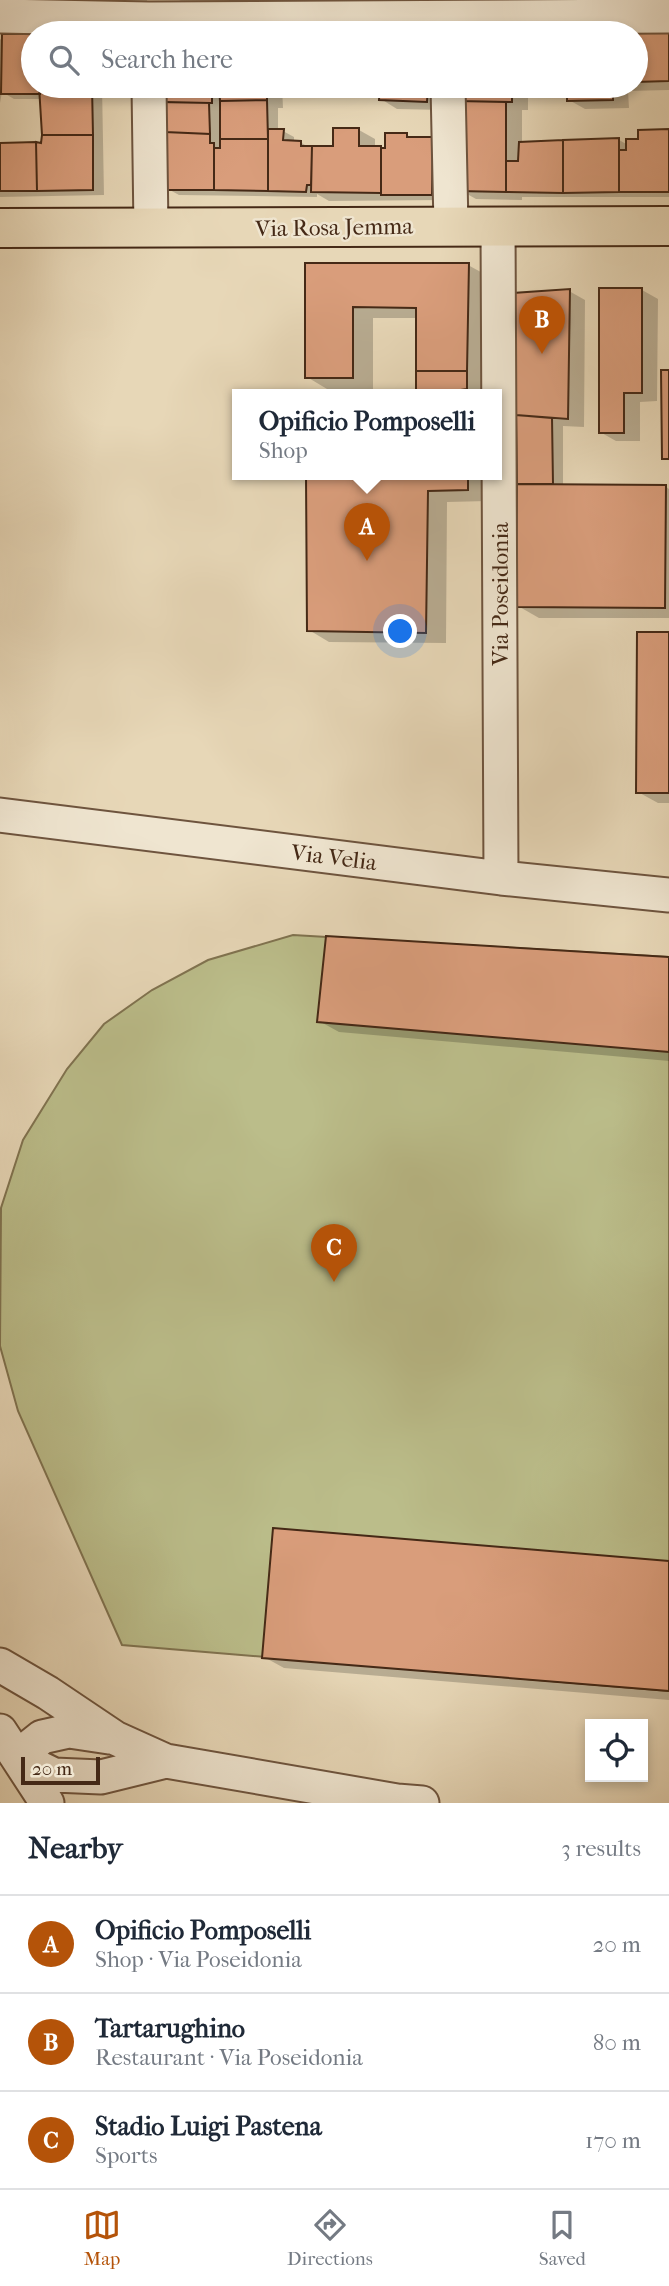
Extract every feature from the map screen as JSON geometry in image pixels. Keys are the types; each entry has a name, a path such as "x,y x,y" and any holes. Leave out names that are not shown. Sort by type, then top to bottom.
{"main road":[{"name":"Via Rosa Jemma","path":"0,228 669,226"}],"street":[{"path":"0,16 669,16"},
{"path":"149,98 151,229"},
{"path":"448,98 451,226"},
{"name":"Via Poseidonia","path":"498,226 499,389"},
{"name":"Via Poseidonia","path":"499,480 501,878"},
{"name":"Via Velia","path":"0,816 501,878 669,895"},
{"path":"0,1665 48,1693 154,1764 293,1793 422,1803"},
{"path":"8,1744 69,1731 115,1738"},
{"path":"8,1744 54,1776 101,1777 154,1764"},
{"path":"8,1744 47,1803"},
{"path":"109,1803 114,1791 154,1764"}],"green space":[{"path":"293,935 669,957 669,1691 122,1645 18,1411 0,1346 1,1208 23,1140 67,1069 104,1024 152,990 208,960"}],"building":[{"path":"648,33 669,33 669,81 648,82"},
{"path":"2,34 21,34 21,94 1,94"},
{"path":"40,98 92,98 93,135 42,135"},
{"path":"159,98 212,98 212,103 159,102"},
{"path":"220,98 267,98 267,100 220,101"},
{"path":"379,98 427,98 427,102"},
{"path":"458,98 512,98 512,102 458,101"},
{"path":"567,98 613,98 613,100 567,101"},
{"path":"267,100 268,139 220,139 220,101"},
{"path":"458,101 506,102 506,192 458,191"},
{"path":"165,102 209,103 210,134 165,132"},
{"path":"333,128 359,128 359,146 381,146 381,193 311,192 312,146 333,146"},
{"path":"268,129 284,129 283,140 301,141 301,146 312,146 311,185 307,185 306,192 268,191"},
{"path":"669,129 669,192 619,192 619,150 626,150 626,139 638,139 638,130"},
{"path":"165,132 210,134 210,143 214,143 214,190 166,190"},
{"path":"385,133 407,133 407,137 433,137 432,195 381,195 381,148 385,148"},
{"path":"42,135 93,135 93,190 37,191 36,142 41,143"},
{"path":"619,138 619,192 563,193 563,140"},
{"path":"220,139 268,139 268,191 214,190 214,148 220,148"},
{"path":"563,140 563,193 506,192 506,161 518,161 519,142"},
{"path":"36,142 37,191 0,191 0,143"},
{"path":"305,263 469,263 467,371 416,371 416,308 353,307 353,378 305,378"},
{"path":"599,288 642,288 642,393 624,393 624,433 599,433"},
{"path":"570,289 568,419 516,415 513,293"},
{"path":"661,370 669,370 669,459 662,459"},
{"path":"416,371 467,371 467,389 416,389"},
{"path":"516,415 552,418 553,484 517,484"},
{"path":"306,480 468,480 468,490 428,491 426,633 307,631"},
{"path":"517,484 666,485 665,608 516,607"},
{"path":"637,632 669,632 669,793 636,793"},
{"path":"326,936 669,957 669,1052 317,1022"},
{"path":"273,1528 669,1561 669,1691 262,1658"}],"place":[{"name":"Tartarughino","path":"542,354"},
{"name":"Opificio Pomposelli","path":"367,561"},
{"name":"Stadio Luigi Pastena","path":"334,1282"}]}
